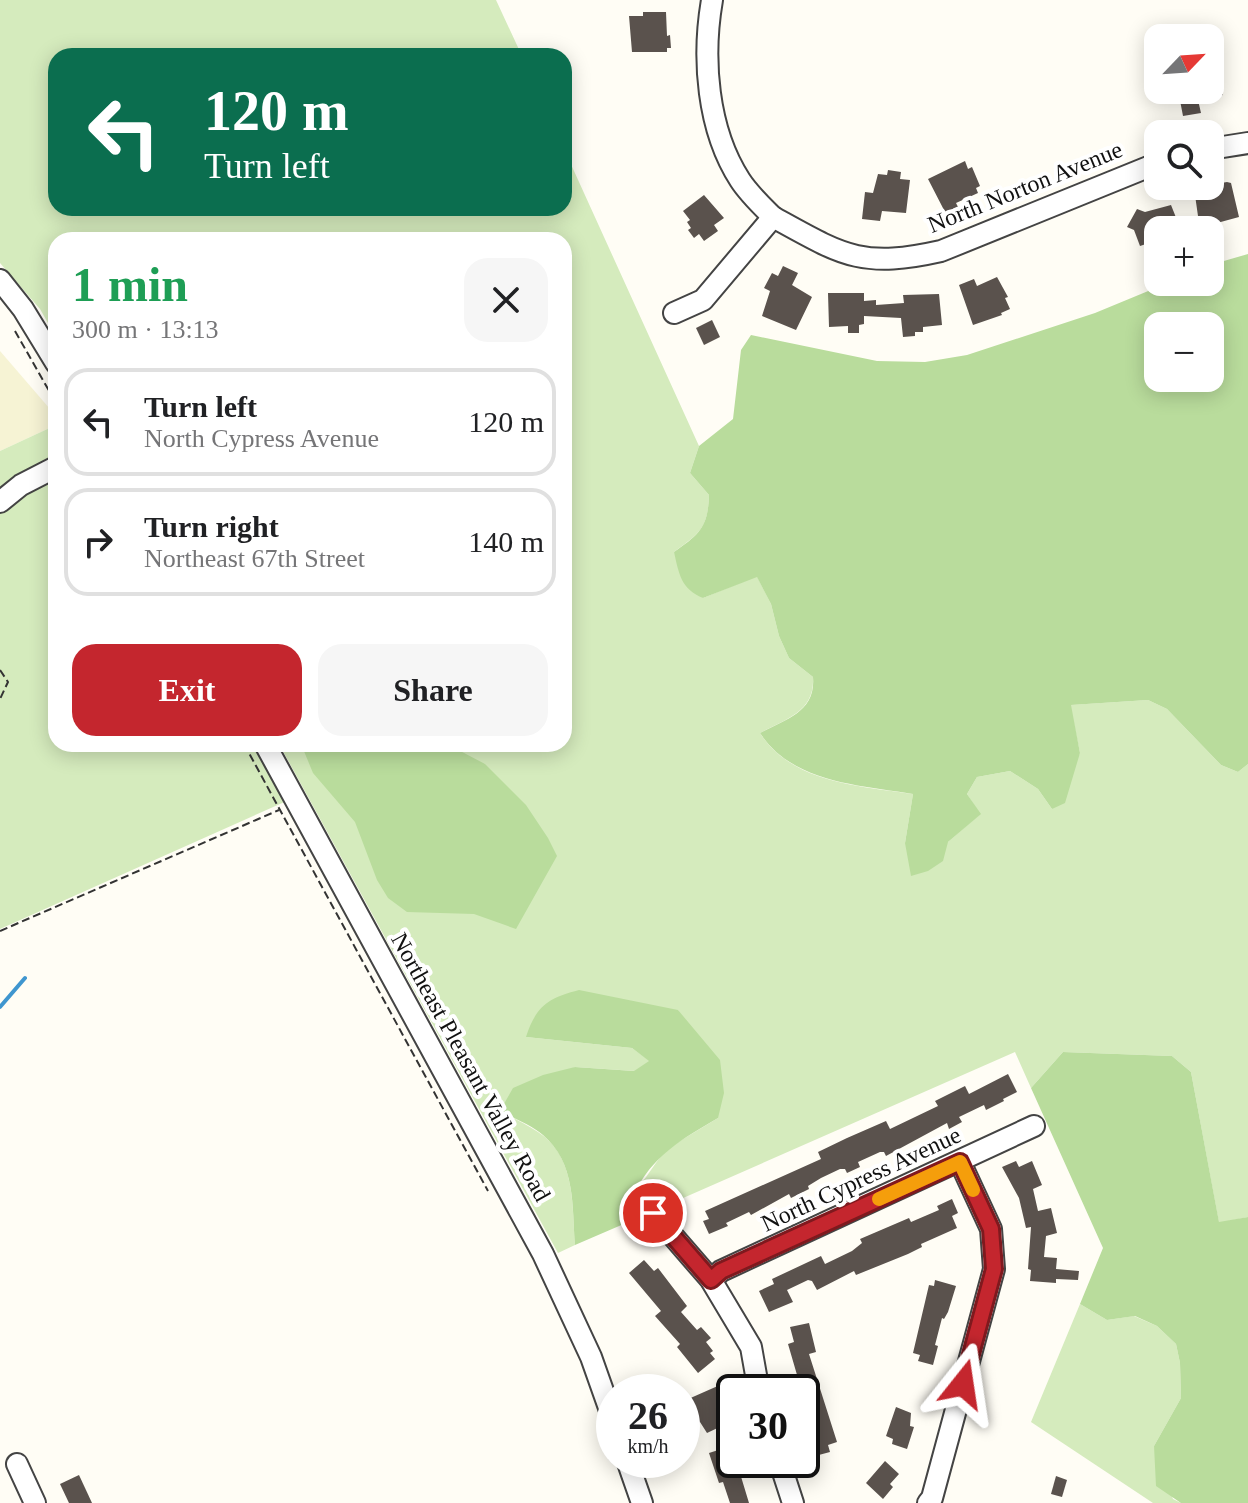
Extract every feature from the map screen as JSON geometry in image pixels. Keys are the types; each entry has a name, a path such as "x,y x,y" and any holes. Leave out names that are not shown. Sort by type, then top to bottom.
{"street":[{"path":"674,313 703,300 773,217 740,180 722,141 708,75 706,48 712,0"},
{"path":"1224,147 1248,143"},
{"name":"North Norton Avenue","path":"773,217 845,254 867,260 909,259 941,251 1144,169"},
{"path":"0,280 23,309 48,350"},
{"path":"0,502 21,485 48,471"},
{"name":"Northeast Pleasant Valley Road","path":"269,752 543,1254 591,1357 596,1378"},
{"name":"North Cypress Avenue","path":"711,1280 721,1271 1034,1126"},
{"path":"935,1501 994,1269 991,1229 960,1162"},
{"path":"653,1213 711,1280 751,1347 756,1374"},
{"path":"17,1464 35,1503"},
{"path":"627,1478 642,1503"},
{"path":"785,1478 793,1503"}],"path":[{"path":"9,319 48,389"},
{"path":"0,670 8,682 0,699"},
{"path":"248,752 493,1199"},
{"path":"0,931 280,810"}],"shaded area":[{"path":"0,351 48,407 48,429 0,451"}],"green space":[{"path":"0,0 496,0 518,48 48,48 48,216 572,216 572,167 699,446 690,473 709,495 707,515 701,529 674,552 703,598 757,576 771,604 779,636 789,658 813,677 809,699 804,706 760,733 774,750 808,772 828,779 913,794 905,843 948,842 980,814 967,794 977,777 1010,771 1038,789 1052,809 1080,753 1070,705 1148,700 1167,709 1221,765 1238,772 1248,764 1248,1217 1219,1223 1191,1072 1172,1056 1063,1052 1031,1088 1015,1052 633,1220 632,1197 665,1150 718,1118 678,1010 526,1037 632,1048 650,1061 635,1071 575,1067 500,1111 550,1142 566,1168 572,1198 575,1245 558,1253 283,752 572,752 572,232 48,232 48,323 40,309 0,263"},
{"path":"1248,254 1248,764 1238,772 1221,765 1167,709 1148,700 1071,705 1080,753 1065,803 1052,809 1038,789 1010,771 977,777 967,794 981,814 948,842 943,861 928,871 911,876 905,843 913,794 850,784 809,772 774,750 760,733 804,706 810,699 813,677 789,658 779,636 771,604 757,577 703,598 685,585 674,552 701,529 707,515 709,495 690,473 699,446 733,419 741,350 751,335 877,361 925,362 967,355 1095,313 1144,293 1144,296 1224,296 1224,261"},
{"path":"48,429 48,752 260,752 289,800 0,929 0,451"},
{"path":"304,752 462,752 485,764 526,805 557,856 516,929 474,914 407,912 388,898 377,880 355,822 313,773"},
{"path":"579,990 678,1010 720,1060 724,1093 718,1118 659,1159 641,1181 633,1198 633,1220 575,1245 570,1186 562,1159 543,1135 500,1111 513,1088 543,1075 575,1067 634,1071 649,1061 632,1048 526,1037 534,1018 545,1005 559,996"},
{"path":"1063,1052 1172,1056 1191,1072 1219,1222 1248,1217 1248,1503 1181,1503 1156,1486 1154,1446 1181,1398 1176,1344 1157,1326 1135,1316 1107,1320 1080,1304 1103,1248 1031,1088"},
{"path":"1080,1304 1107,1320 1134,1316 1157,1326 1176,1344 1181,1398 1154,1446 1173,1499 1181,1503 1153,1503 1031,1422"}],"building":[{"path":"643,12 666,12 671,48 667,48 667,52 632,52 629,16 643,16"},
{"path":"1181,104 1199,104 1201,113 1183,116"},
{"path":"965,161 968,169 972,167 980,186 976,188 978,193 945,212 928,179"},
{"path":"888,170 901,172 900,179 910,180 906,213 882,211 880,221 862,219 865,192 873,193 878,174 887,175"},
{"path":"1224,183 1231,183 1239,217 1224,221 1224,216 1198,216 1196,200 1224,200"},
{"path":"704,195 724,218 714,225 718,231 704,241 699,234 694,238 688,230 691,228 687,222 690,220 683,211"},
{"path":"1171,205 1175,216 1144,216 1144,245 1140,246 1134,230 1127,227 1137,209 1145,212"},
{"path":"783,266 798,273 792,285 812,297 796,330 762,316 770,291 764,288 772,273 778,276"},
{"path":"997,277 1008,297 1005,298 1010,309 973,325 959,285 974,279 977,286"},
{"path":"828,293 864,293 864,301 876,300 876,305 904,303 903,295 939,294 942,325 923,327 923,332 915,332 915,336 903,337 901,318 864,316 859,333 848,333 848,326 829,327"},
{"path":"712,320 720,337 704,345 696,328"},
{"path":"1008,1074 1017,1092 1004,1101 986,1110 984,1105 959,1117 962,1122 949,1129 947,1123 886,1156 880,1152 858,1162 860,1167 847,1173 845,1169 840,1169 791,1198 789,1194 709,1234 703,1221 709,1219 705,1211 821,1159 818,1152 847,1138 886,1121 890,1129 938,1106 935,1101 965,1086 969,1094"},
{"path":"1016,1161 1019,1167 1032,1161 1042,1185 1033,1189 1038,1211 1051,1208 1057,1233 1046,1236 1044,1257 1057,1258 1056,1269 1079,1271 1078,1280 1056,1279 1056,1283 1030,1281 1031,1227 1026,1228 1019,1198 1002,1167"},
{"path":"952,1199 958,1213 952,1216 957,1228 921,1244 922,1247 908,1254 856,1275 854,1271 817,1290 808,1280 787,1290 793,1302 769,1312 759,1291 774,1284 772,1279 821,1256 825,1264 852,1251 862,1243 860,1239 909,1218 911,1222 939,1210 937,1206"},
{"path":"644,1260 654,1271 658,1268 687,1306 681,1312 697,1330 701,1327 711,1338 706,1342 715,1359 698,1373 677,1347 680,1344 655,1316 661,1311 629,1273"},
{"path":"935,1280 956,1286 948,1312 942,1318 933,1365 918,1361 920,1355 913,1353 929,1285 934,1286"},
{"path":"809,1323 816,1352 809,1354 815,1374 797,1374 788,1344 794,1342 790,1327"},
{"path":"716,1387 716,1429 707,1433 700,1422 700,1394"},
{"path":"820,1389 837,1442 828,1445 830,1452 820,1455"},
{"path":"896,1407 911,1413 910,1426 914,1427 907,1449 892,1444 893,1439 886,1436"},
{"path":"716,1451 716,1474 709,1453"},
{"path":"885,1461 899,1474 883,1499 866,1483"},
{"path":"79,1475 92,1503 69,1503 60,1484"},
{"path":"1056,1476 1067,1480 1062,1497 1051,1494"},
{"path":"717,1478 741,1478 749,1503 730,1503 723,1482 719,1483"}],"waterway":[{"path":"0,1007 25,978"}],"slow traffic":[{"path":"879,1199 960,1162 973,1190"}],"route":[{"path":"653,1213 711,1280 721,1271 960,1162 991,1229 994,1269 963,1384"}]}
